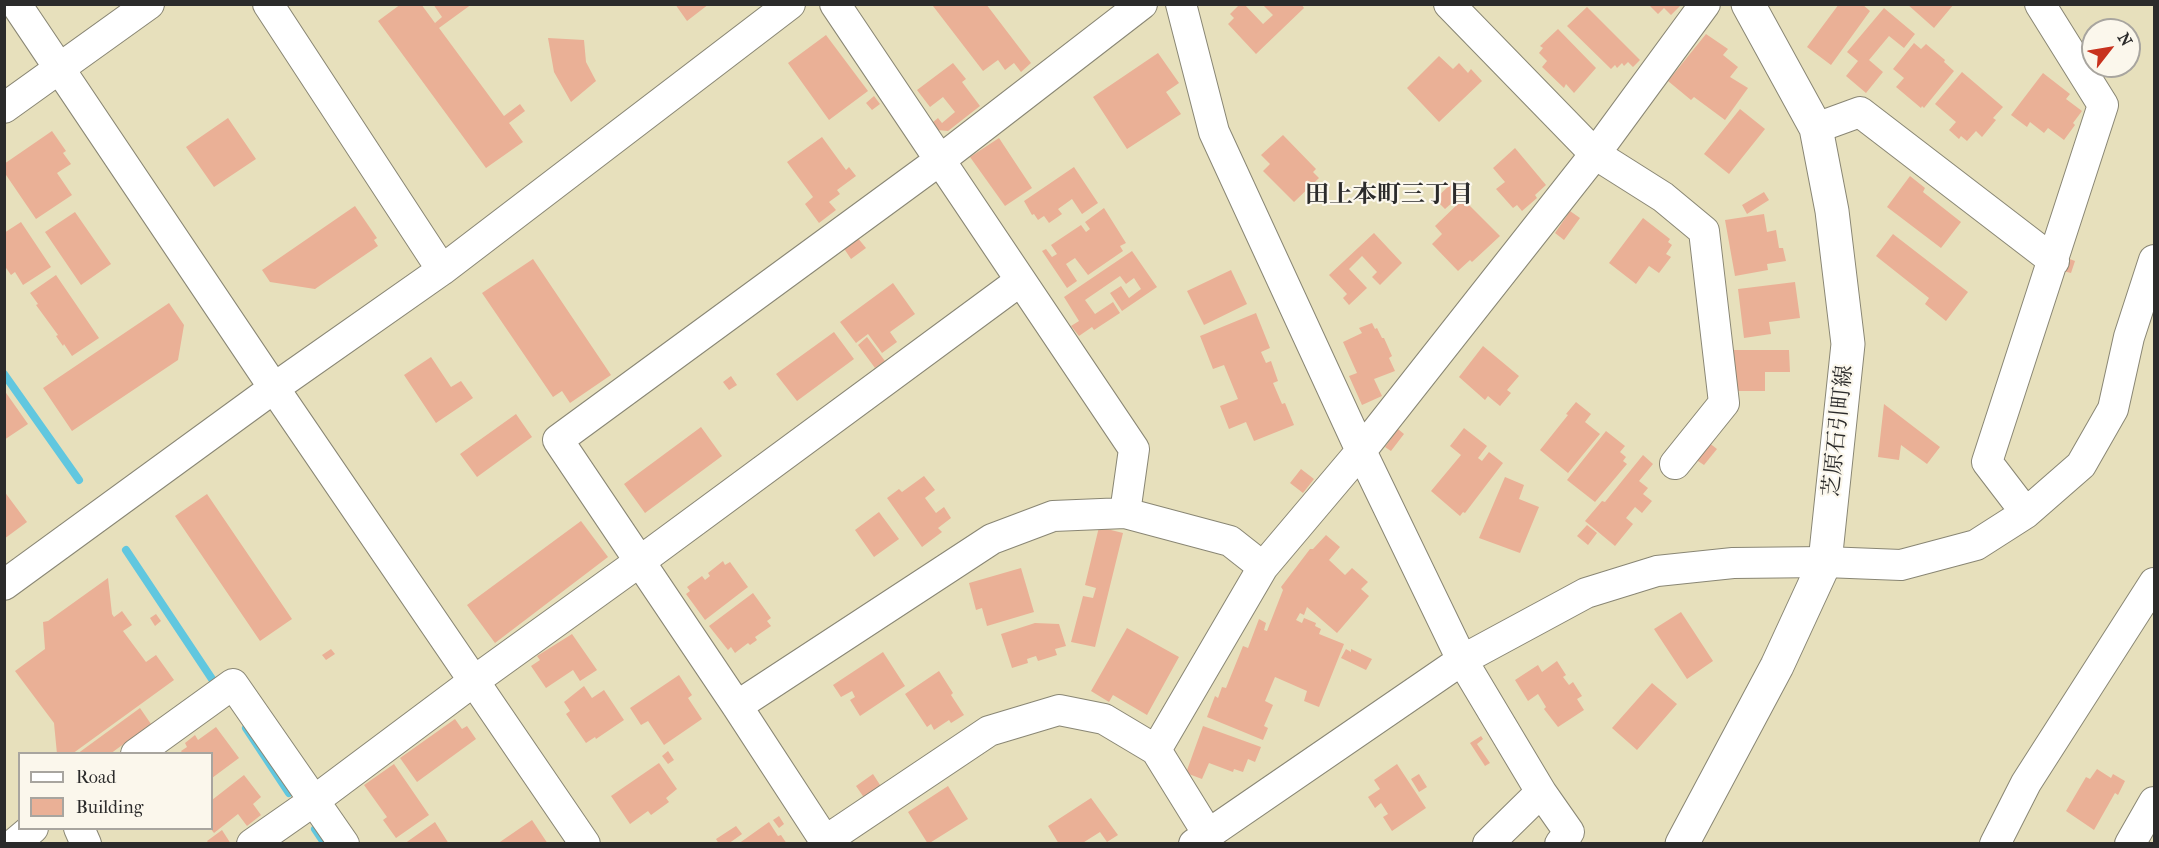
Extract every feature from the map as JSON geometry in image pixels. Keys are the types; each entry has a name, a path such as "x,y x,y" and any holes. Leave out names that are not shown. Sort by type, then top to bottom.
{"main road":[{"name":"芝原石引町線","path":"1682,843 1777,666 1825,562 1848,344 1832,211 1816,128 1748,4"}],"street":[{"path":"16,4 274,388 585,843"},
{"path":"4,108 148,4"},
{"path":"268,4 442,270"},
{"path":"4,585 274,388 442,270 790,4"},
{"path":"835,4 1134,449 1125,513"},
{"path":"1142,4 940,160 558,440 825,841 989,731 1059,710 1104,718 1156,750 1201,839 1462,660 1586,593 1657,571 1732,563 1825,562 1901,565 1976,545 2026,513 2081,465 2113,409 2129,337 2154,260"},
{"path":"1181,4 1214,132 1361,451 1462,660 1541,792 1569,832 1560,843"},
{"path":"1449,4 1595,154 1663,197 1704,231 1724,403 1675,464"},
{"path":"1156,750 1263,567 1361,451 1595,154 1705,4"},
{"path":"2026,513 1987,462 2103,105 2040,4"},
{"path":"1816,128 1860,112 2054,261"},
{"path":"252,843 315,800 1020,281"},
{"path":"737,706 992,539 1053,516 1125,513 1230,541 1263,567"},
{"path":"1995,843 2026,783 2154,583"},
{"path":"136,752 233,684 344,843"},
{"path":"1488,843 1541,792"},
{"path":"2130,843 2154,802"},
{"path":"14,843 30,830"}],"building":[{"path":"401,4 421,4 435,23 442,17 433,4 472,4 439,28 504,116 520,104 525,111 509,123 523,142 486,168 378,21"},
{"path":"675,4 709,4 687,21"},
{"path":"935,4 986,4 1031,63 1021,72 1014,63 1005,70 998,60 983,71 933,6"},
{"path":"1240,4 1244,4 1263,24 1273,15 1262,4 1301,4 1304,8 1256,54 1228,24 1234,18 1230,14"},
{"path":"1648,4 1682,4 1671,15 1664,8 1658,14"},
{"path":"1839,4 1862,4 1870,11 1831,65 1807,47"},
{"path":"1907,4 1954,4 1934,28"},
{"path":"1587,7 1640,60 1633,67 1628,62 1624,66 1622,63 1617,68 1615,65 1611,69 1567,26"},
{"path":"1884,8 1915,34 1904,48 1889,36 1869,60 1883,72 1866,93 1846,76 1858,61 1847,52"},
{"path":"1558,29 1596,68 1574,93 1566,84 1564,88 1542,67 1547,61 1539,53 1543,48 1540,46"},
{"path":"1706,34 1728,49 1723,55 1738,67 1730,77 1748,88 1725,120 1694,97 1691,100 1668,81"},
{"path":"826,35 868,91 829,120 788,63"},
{"path":"548,38 584,40 586,62 596,81 571,102 554,72"},
{"path":"1914,43 1921,49 1926,44 1954,71 1924,108 1922,106 1921,108 1896,87 1904,78 1893,69"},
{"path":"1158,53 1179,83 1166,92 1181,114 1127,149 1093,97"},
{"path":"1439,56 1453,69 1459,63 1468,73 1471,69 1482,81 1439,122 1407,88"},
{"path":"953,63 966,79 962,82 980,106 948,131 937,130 932,123 938,118 942,123 955,112 943,97 930,107 917,90"},
{"path":"1962,72 2003,107 1993,118 1996,120 1982,137 1976,131 1967,141 1961,136 1959,139 1949,130 1956,122 1935,104"},
{"path":"2043,73 2070,94 2066,99 2082,111 2064,140 2048,128 2044,133 2030,122 2027,127 2011,115"},
{"path":"874,96 880,104 872,110 866,103"},
{"path":"1740,109 1765,129 1729,174 1704,154"},
{"path":"228,118 256,159 214,187 186,147"},
{"path":"52,131 66,151 63,153 71,164 57,173 72,195 36,219 4,172 4,164"},
{"path":"1283,135 1316,169 1313,172 1319,178 1294,202 1263,171 1270,164 1261,155"},
{"path":"822,137 846,170 849,167 856,176 837,190 840,194 829,202 836,210 819,223 805,204 813,197 787,162"},
{"path":"999,138 1032,188 1005,206 970,157"},
{"path":"1515,148 1546,185 1535,195 1537,198 1522,211 1517,205 1513,208 1496,189 1505,182 1493,168"},
{"path":"1074,167 1098,203 1082,214 1072,199 1058,209 1062,214 1049,223 1044,216 1038,220 1034,214 1032,215 1024,201"},
{"path":"1910,176 1925,188 1923,192 1961,222 1941,248 1887,207"},
{"path":"1452,183 1462,194 1445,209 1435,199"},
{"path":"1764,192 1769,200 1747,214 1742,205"},
{"path":"1463,199 1500,236 1472,262 1470,260 1458,271 1432,244 1442,234 1435,226"},
{"path":"355,206 377,238 374,240 378,246 315,289 270,282 262,270"},
{"path":"1104,208 1126,243 1120,246 1123,251 1088,275 1075,258 1066,264 1077,281 1067,288 1042,251 1046,249 1052,257 1057,254 1051,245 1081,225 1086,232 1090,229 1085,222"},
{"path":"1570,211 1580,218 1564,240 1555,233"},
{"path":"75,212 111,264 81,285 45,232"},
{"path":"1764,214 1767,232 1776,230 1779,248 1783,248 1786,261 1767,264 1768,270 1735,276 1725,220"},
{"path":"1643,218 1670,239 1668,242 1672,245 1666,254 1671,257 1659,273 1649,266 1636,284 1609,263"},
{"path":"21,222 51,267 23,285 15,272 11,275 4,265 4,233"},
{"path":"1374,233 1402,263 1380,285 1372,277 1377,272 1362,256 1349,269 1367,288 1349,305 1343,298 1347,294 1329,275"},
{"path":"1893,234 1968,292 1946,321 1925,304 1929,298 1876,256"},
{"path":"857,237 866,248 851,259 843,247"},
{"path":"1132,251 1157,287 1122,311 1110,293 1121,286 1129,298 1141,289 1134,278 1126,284 1120,276 1085,300 1095,314 1113,302 1120,313 1094,330 1092,327 1079,336 1071,326 1079,321 1064,297"},
{"path":"2067,258 2075,261 2071,273 2063,271"},
{"path":"533,259 611,375 570,403 562,391 553,397 482,293"},
{"path":"1231,270 1247,304 1204,325 1187,291"},
{"path":"56,275 99,338 72,356 56,336 58,335 30,293"},
{"path":"1795,282 1800,318 1769,322 1771,334 1744,338 1738,289"},
{"path":"893,283 915,314 890,332 897,342 882,353 868,334 856,343 840,322"},
{"path":"169,303 184,325 178,360 72,431 43,388"},
{"path":"1256,313 1270,348 1261,352 1266,363 1271,361 1278,381 1273,383 1294,425 1254,441 1246,422 1229,429 1220,406 1238,399 1224,365 1213,369 1200,336"},
{"path":"1372,323 1384,338 1392,356 1389,358 1395,371 1374,379 1382,396 1362,405 1349,376 1357,373 1343,342 1362,333 1359,328"},
{"path":"834,332 854,359 797,401 776,374"},
{"path":"867,337 885,361 875,368 858,345"},
{"path":"1483,346 1519,376 1507,390 1511,393 1500,406 1488,396 1485,400 1459,377"},
{"path":"1734,350 1789,350 1790,372 1765,372 1765,391 1734,391"},
{"path":"431,357 451,387 461,381 473,398 436,423 404,375"},
{"path":"731,376 737,385 729,390 723,382"},
{"path":"4,390 28,424 4,440"},
{"path":"1576,402 1591,414 1585,422 1600,434 1568,473 1540,450"},
{"path":"1884,404 1940,447 1927,464 1901,445 1899,460 1878,457"},
{"path":"516,414 532,437 477,477 460,454"},
{"path":"701,427 722,456 645,513 624,484"},
{"path":"1464,428 1487,446 1478,458 1482,461 1489,452 1503,463 1465,513 1463,512 1460,516 1431,491 1461,455 1450,446"},
{"path":"1398,429 1404,434 1391,451 1385,447"},
{"path":"1606,431 1625,446 1620,452 1626,457 1623,461 1627,464 1595,502 1567,480"},
{"path":"1708,442 1717,449 1704,465 1695,459"},
{"path":"1643,455 1653,464 1639,481 1648,488 1643,494 1652,501 1642,513 1635,507 1626,518 1633,524 1615,546 1585,521 1602,501 1605,502"},
{"path":"1301,469 1314,479 1303,493 1290,483"},
{"path":"924,476 935,490 925,498 936,513 944,507 951,518 938,528 942,532 922,547 887,498 899,489 902,492"},
{"path":"1505,477 1524,485 1519,499 1539,507 1520,553 1479,538"},
{"path":"4,491 27,522 4,539"},
{"path":"207,494 292,619 260,641 175,516"},
{"path":"879,512 899,539 874,557 855,530"},
{"path":"581,521 608,557 495,643 467,605"},
{"path":"1587,525 1597,533 1588,545 1577,536"},
{"path":"1099,527 1123,533 1095,647 1071,642 1083,596 1093,598 1096,588 1085,585"},
{"path":"1326,535 1340,547 1329,560 1345,575 1352,568 1368,582 1361,589 1369,596 1337,633 1307,607 1304,615 1300,613 1296,620 1302,623 1304,618 1316,623 1315,626 1321,629 1319,634 1344,644 1319,707 1304,701 1307,691 1275,677 1265,701 1273,705 1264,726 1268,728 1263,740 1207,717 1215,696 1218,698 1222,687 1226,688 1243,646 1248,648 1259,619 1266,623 1264,630 1267,631 1283,590 1281,587 1310,549 1313,549"},
{"path":"723,561 725,565 730,562 748,587 705,620 686,594 690,591 687,587 702,576 705,580 710,576 708,573"},
{"path":"1021,568 1034,612 987,626 982,608 976,610 969,583"},
{"path":"108,578 112,614 114,617 122,611 132,625 123,631 146,662 156,655 174,680 75,752 57,752 54,723 15,671 45,649 43,622 48,621"},
{"path":"753,593 771,618 767,621 771,626 755,637 757,640 750,645 748,643 735,653 731,647 728,650 709,626"},
{"path":"1681,612 1713,661 1687,679 1654,629"},
{"path":"156,614 161,621 155,626 150,618"},
{"path":"1035,623 1059,624 1066,646 1055,649 1057,655 1038,661 1036,656 1027,659 1028,663 1012,668 1001,634"},
{"path":"1127,628 1179,657 1147,715 1113,695 1109,702 1091,691"},
{"path":"572,634 597,670 580,681 573,670 546,688 531,666 540,660 537,656"},
{"path":"331,649 335,654 326,660 322,655"},
{"path":"1346,649 1372,659 1366,670 1341,658"},
{"path":"883,652 905,686 860,716 850,700 855,697 852,691 841,697 833,685"},
{"path":"1557,661 1566,675 1563,677 1569,685 1573,682 1582,696 1577,699 1584,710 1558,727 1544,709 1546,707 1538,694 1528,701 1515,680 1538,665 1542,672"},
{"path":"939,671 964,715 951,723 949,720 934,730 931,724 927,727 905,694"},
{"path":"679,675 692,695 688,698 702,719 664,745 648,721 641,725 630,708"},
{"path":"1652,683 1677,704 1637,750 1612,728"},
{"path":"584,686 592,698 604,690 624,720 586,743 566,714 570,711 564,702"},
{"path":"140,708 151,724 113,752 80,752"},
{"path":"455,719 462,729 467,726 476,739 417,782 400,758"},
{"path":"1203,726 1261,747 1255,762 1248,759 1243,772 1234,769 1233,772 1209,763 1202,779 1186,773"},
{"path":"216,727 239,758 213,777 213,752 181,751 187,747 185,743 195,735 198,740"},
{"path":"1481,736 1483,739 1477,744 1490,763 1485,766 1470,743"},
{"path":"668,751 674,760 668,764 662,756"},
{"path":"659,763 677,789 666,798 669,802 651,815 648,811 630,824 611,796"},
{"path":"394,764 429,815 396,838 383,820 387,817 364,785"},
{"path":"1397,764 1426,808 1392,831 1383,817 1388,814 1381,803 1375,808 1368,797 1380,789 1374,780"},
{"path":"2097,769 2111,778 2113,774 2125,781 2118,795 2115,793 2094,830 2066,811 2086,777 2090,779"},
{"path":"873,774 882,788 865,799 856,786"},
{"path":"1419,774 1427,787 1419,792 1411,779"},
{"path":"244,775 261,797 253,804 261,815 247,826 238,814 214,833 212,830 213,799"},
{"path":"948,786 968,819 928,844 908,812"},
{"path":"1091,798 1118,835 1107,842 1100,832 1081,844 1059,844 1048,826"},
{"path":"779,816 784,824 779,828 773,820"},
{"path":"532,820 548,844 497,844"},
{"path":"435,822 449,844 404,844"},
{"path":"769,822 778,836 781,835 787,844 738,844"},
{"path":"736,826 742,834 728,844 719,844 716,839"},
{"path":"222,830 231,844 209,844 207,841"}],"waterway":[{"path":"4,374 79,480"},
{"path":"126,550 212,679"},
{"path":"246,728 289,793"},
{"path":"315,829 325,844"}],"district":[{"name":"田上本町三丁目","path":"1389,196"}]}
